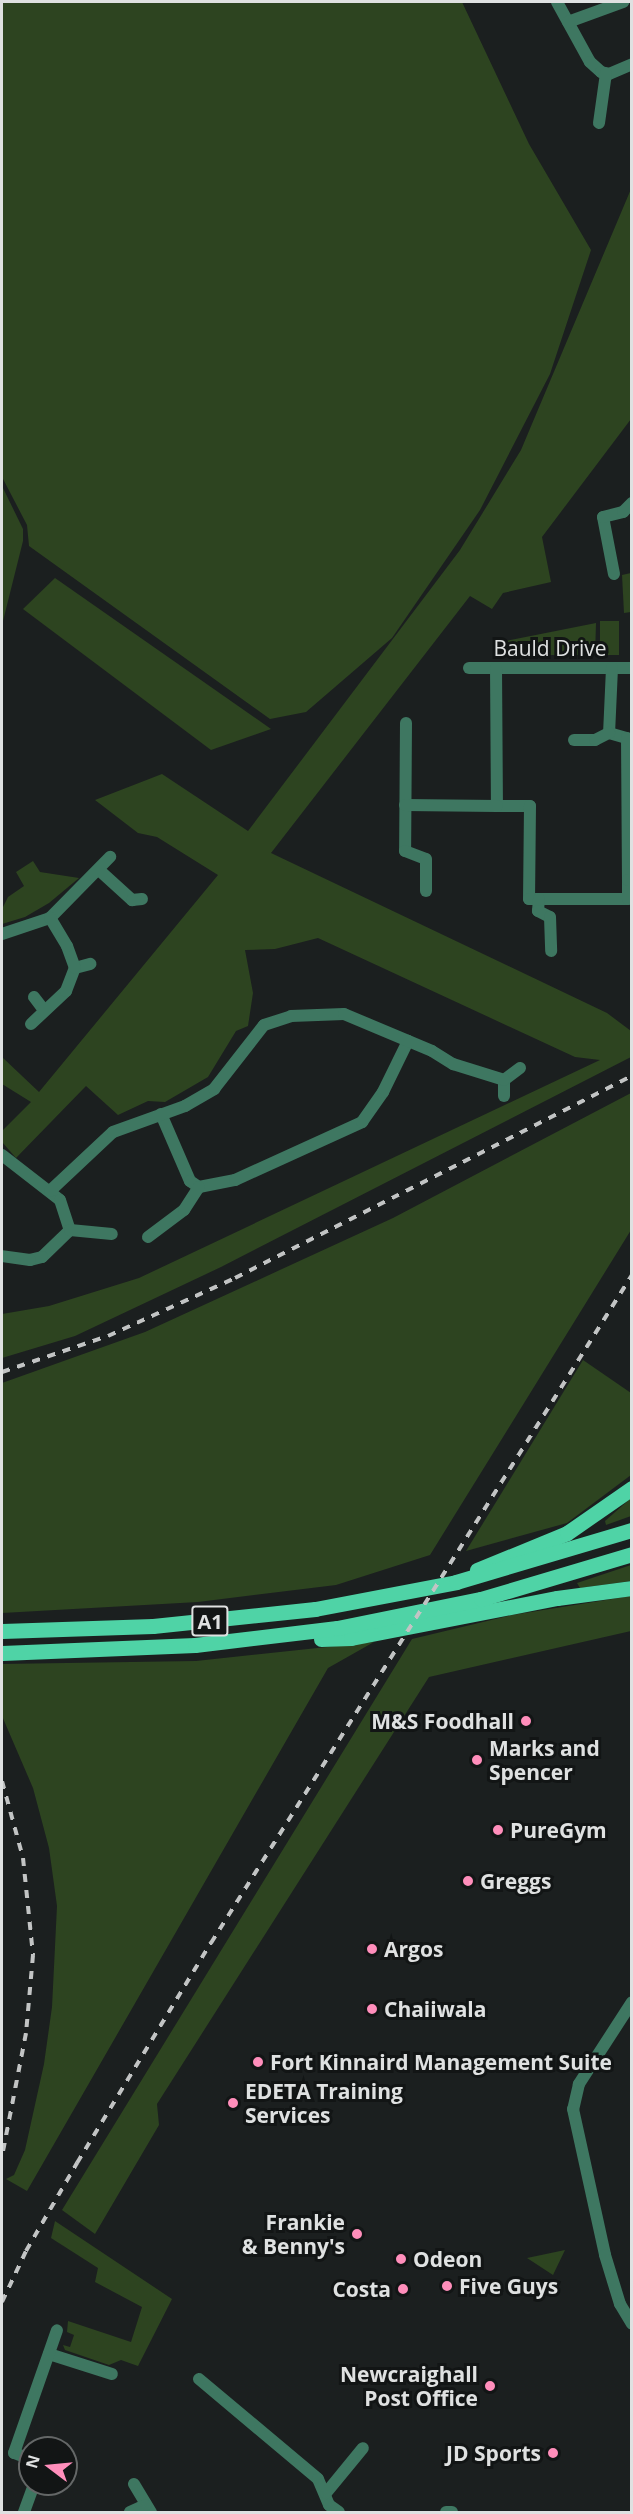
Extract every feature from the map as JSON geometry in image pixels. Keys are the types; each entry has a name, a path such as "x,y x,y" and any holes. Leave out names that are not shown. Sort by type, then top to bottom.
{"main road":[{"path":"454,1582 496,1560 567,1533 632,1488"},
{"name":"A1","path":"2,1631 153,1626 261,1617 454,1582 632,1530"},
{"path":"431,1617 632,1554"},
{"path":"431,1617 632,1588"},
{"name":"A1","path":"2,1653 130,1649 264,1638 351,1638 397,1623 431,1617"}],"street":[{"path":"557,2 590,62 606,73"},
{"path":"568,22 623,2"},
{"path":"606,73 632,64"},
{"path":"599,123 606,73"},
{"path":"614,574 603,517 623,512 632,502"},
{"name":"Bauld Drive","path":"469,668 632,668"},
{"path":"496,668 497,806"},
{"path":"609,733 612,668"},
{"path":"406,723 405,851 426,859 426,891"},
{"path":"405,805 530,806 529,899 628,899 630,880 627,738 609,733 595,740 574,740"},
{"path":"2,934 50,918 110,857"},
{"path":"99,870 134,903"},
{"path":"539,899 538,911 550,917 551,951"},
{"path":"31,1024 43,1009 66,991 75,968 67,946 50,918"},
{"path":"75,968 90,964"},
{"path":"34,997 43,1009"},
{"path":"50,1191 113,1132 162,1114 214,1089 264,1025 291,1016 344,1014 408,1041 453,1064 504,1080"},
{"path":"162,1114 177,1159 190,1181 199,1187 234,1180 362,1122 383,1092 408,1041"},
{"path":"504,1080 520,1068"},
{"path":"504,1080 504,1096"},
{"path":"2,1155 60,1200 70,1230"},
{"path":"148,1237 184,1210 199,1187"},
{"path":"2,1256 30,1260 42,1257 70,1230 112,1234"},
{"path":"632,2001 579,2084 573,2109 605,2255 620,2304 632,2324"},
{"path":"21,2436 57,2330"},
{"path":"49,2354 112,2374"},
{"path":"199,2379 318,2479 326,2493 329,2505 339,2512"},
{"path":"326,2493 363,2448"},
{"path":"130,2512 148,2509 134,2484"},
{"path":"24,2512 29,2496"},
{"path":"446,2512 452,2512"}],"green space":[{"path":"2,2 462,2 529,144 591,250 550,374 480,510 392,638 306,712 270,719 29,546 27,525 2,477"},
{"path":"631,189 631,419 542,537 551,582 503,593 492,609 470,596 271,853 607,1013 631,1031 631,1057 221,1267 75,1336 2,1358 2,1314 49,1306 139,1278 600,1060 575,1057 318,938 275,949 245,950 253,993 248,1026 236,1031 208,1077 165,1102 148,1101 118,1115 86,1086 16,1158 2,1142 2,1131 31,1102 2,1084 2,1057 39,1092 218,875 157,837 138,833 95,800 162,774 248,831 460,550 521,450"},
{"path":"2,486 23,529 23,541 2,625"},
{"path":"631,573 631,612 624,613 622,575"},
{"path":"55,578 271,729 211,750 23,609"},
{"path":"600,621 619,621 619,655 600,655"},
{"path":"596,623 595,655 495,655 496,643"},
{"path":"33,861 40,872 79,878 49,903 25,917 2,924 2,909 8,897 24,886 16,872"},
{"path":"631,1093 631,1230 430,1555 336,1585 198,1602 2,1613 2,1383 145,1332 393,1218"},
{"path":"583,1360 631,1393 631,1475 567,1523 466,1551"},
{"path":"631,1498 631,1516 606,1525 605,1521"},
{"path":"631,1565 631,1581 580,1588 577,1583"},
{"path":"631,1596 631,1631 429,1677 157,2104 159,2125 95,2234 62,2210 412,1639 512,1615"},
{"path":"374,1642 328,1668 27,2191 6,2179 14,2175 25,2150 44,2064 52,2007 57,1906 49,1848 33,1788 2,1716 2,1664 196,1661"},
{"path":"55,2221 172,2299 138,2366 121,2360 109,2365 65,2350 63,2345 70,2347 74,2335 67,2332 68,2321 131,2342 142,2307 95,2282 98,2268 51,2238"},
{"path":"565,2250 553,2275 527,2258"}],"railway":[{"path":"2,1372 108,1336 235,1278 632,1076"},
{"path":"2,2302 26,2251 77,2163 211,1943 632,1275"},
{"path":"2,1781 23,1858 33,1955 26,2033 2,2156"}],"place":[{"name":"M&S Foodhall","path":"526,1721"},
{"name":"Marks and Spencer","path":"477,1760"},
{"name":"PureGym","path":"498,1830"},
{"name":"Greggs","path":"468,1881"},
{"name":"Argos","path":"372,1949"},
{"name":"Chaiiwala","path":"372,2009"},
{"name":"Fort Kinnaird Management Suite","path":"258,2062"},
{"name":"EDETA Training Services","path":"233,2103"},
{"name":"Frankie & Benny's","path":"357,2234"},
{"name":"Odeon","path":"401,2259"},
{"name":"Five Guys","path":"447,2286"},
{"name":"Costa","path":"403,2289"},
{"name":"Newcraighall Post Office","path":"490,2386"},
{"name":"JD Sports","path":"553,2453"}]}
